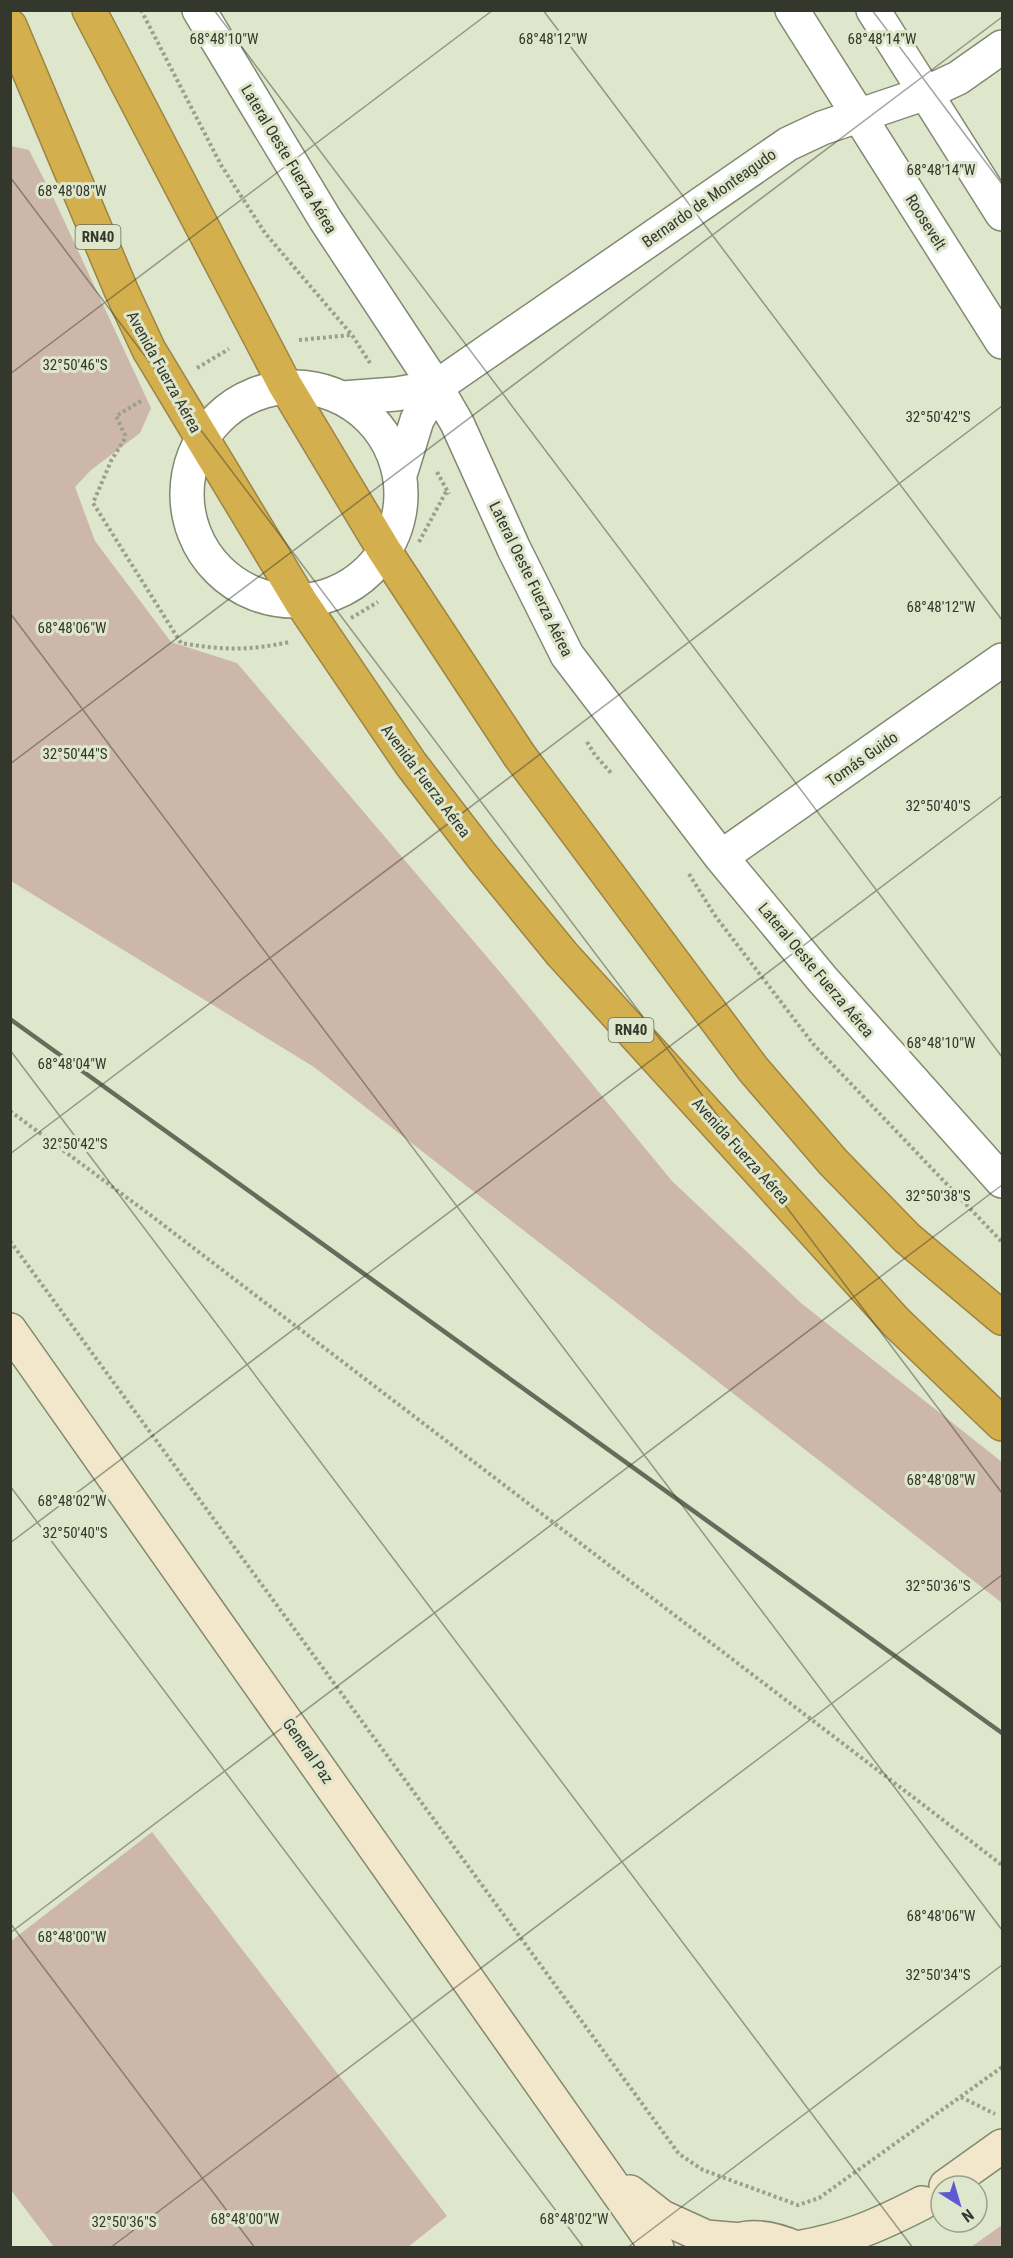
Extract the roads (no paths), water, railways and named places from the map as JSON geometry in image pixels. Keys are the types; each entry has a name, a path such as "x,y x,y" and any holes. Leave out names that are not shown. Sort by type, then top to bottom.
{"highway":[{"path":"89,10 285,385 384,550 519,755 753,1069 833,1162 907,1238 1002,1318"},
{"name":"Avenida Fuerza Aérea","path":"10,26 121,290 149,350 201,440 301,602 411,764 481,855 562,954 896,1322 1002,1424"}],"main road":[{"name":"General Paz","path":"10,1330 657,2247"},
{"path":"963,2174 1002,2146"},
{"name":"General Paz","path":"605,2172 662,2217 706,2238 732,2244 751,2237 775,2239 797,2247"},
{"path":"797,2247 831,2241 873,2228 929,2197"},
{"path":"873,2247 929,2199"}],"street":[{"name":"Lateral Oeste Fuerza Aérea","path":"199,10 325,219 436,387 457,423 514,549 567,655 721,858 831,989 1002,1181"},
{"name":"Roosevelt","path":"792,10 1002,342"},
{"path":"873,10 1002,214"},
{"name":"Bernardo de Monteagudo","path":"436,387 788,144 822,128 926,93 958,78 1002,47"},
{"path":"285,385 313,388 342,398 370,417 389,443 400,475 401,503 395,531 384,550 359,576 328,593 301,602 271,599 244,591 220,573 202,551 190,526 186,495 190,470 201,440 236,404 256,394 285,385"},
{"path":"342,398 396,394 436,387"},
{"path":"400,475 417,420 436,387"},
{"name":"Tomás Guido","path":"721,858 1002,660"}],"railway":[{"path":"10,1019 1002,1733"}]}
